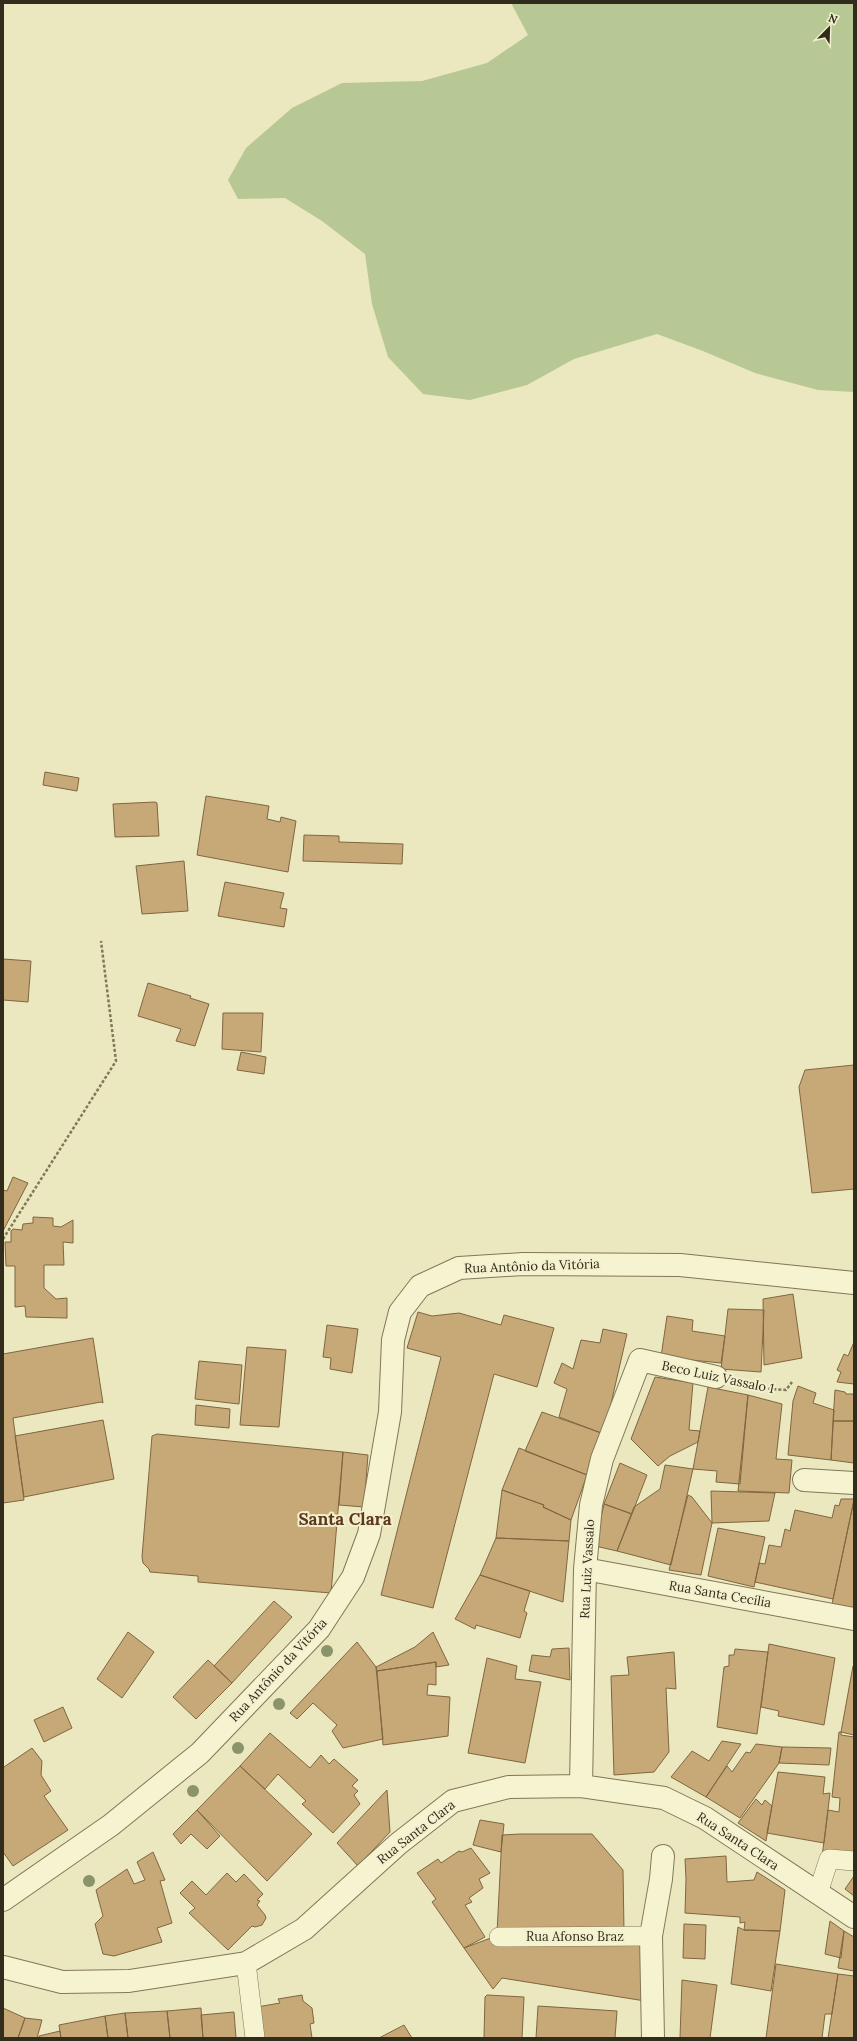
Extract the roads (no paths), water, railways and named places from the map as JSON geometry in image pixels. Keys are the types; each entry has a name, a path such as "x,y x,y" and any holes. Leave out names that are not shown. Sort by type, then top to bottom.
{"street":[{"name":"Rua Antônio da Vitória","path":"3,1900 111,1825 200,1753 319,1629 353,1577 369,1534 390,1412 393,1340 400,1312 420,1286 459,1268 523,1264 680,1265 854,1283"},
{"name":"Beco Luiz Vassalo 1","path":"640,1360 716,1377"},
{"name":"Rua Luiz Vassalo","path":"581,1786 585,1569 591,1505 602,1459 640,1360"},
{"path":"804,1480 854,1483"},
{"name":"Rua Santa Cecília","path":"585,1569 854,1619"},
{"name":"Rua Santa Clara","path":"3,1968 62,1982 129,1982 246,1963 304,1929 398,1844 453,1801 509,1787 581,1786 664,1798 705,1818 854,1917"},
{"path":"653,2038 651,1936 661,1879 663,1856"}],"lane":[{"path":"818,1893 829,1859 854,1861"},
{"name":"Rua Afonso Braz","path":"499,1937 651,1936"},
{"path":"246,1963 255,2038"}],"district":[{"name":"Santa Clara","path":"345,1519"}]}
